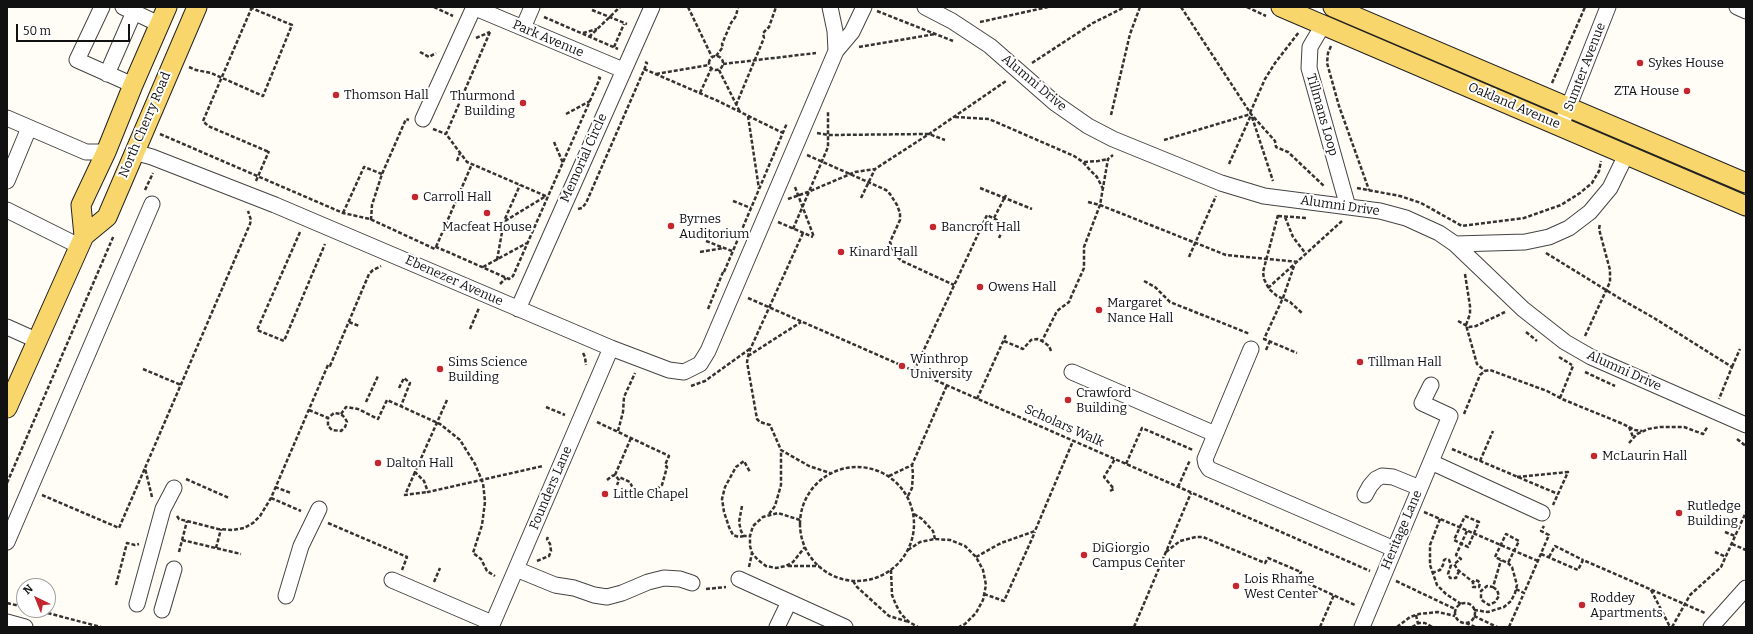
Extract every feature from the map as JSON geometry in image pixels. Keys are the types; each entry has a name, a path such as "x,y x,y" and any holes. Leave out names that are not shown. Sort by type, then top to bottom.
{"main road":[{"name":"North Cherry Road","path":"8,405 36,340 82,241 106,217 197,7"},
{"name":"Oakland Avenue","path":"1281,7 1746,206"},
{"name":"Oakland Avenue","path":"1333,7 1746,183"},
{"name":"North Cherry Road","path":"82,241 81,205 106,152 163,16"},
{"path":"1626,155 1635,136"}],"street":[{"path":"102,7 77,60 133,85"},
{"path":"421,123 474,7"},
{"name":"Park Avenue","path":"474,7 623,70"},
{"name":"Memorial Circle","path":"518,309 652,7"},
{"path":"830,7 835,31 836,51"},
{"name":"Alumni Drive","path":"925,7 952,21 990,46 1055,103 1088,126 1113,139 1221,183 1264,196 1346,215 1380,211 1406,218 1440,233 1455,244 1524,309 1565,342 1591,357 1746,425"},
{"name":"Sumter Avenue","path":"1561,126 1570,107 1608,7"},
{"path":"1737,7 1746,11"},
{"path":"107,74 129,9 163,16"},
{"path":"741,295 772,203 836,51 869,9"},
{"path":"523,28 536,12"},
{"name":"Tillmans Loop","path":"1323,25 1310,48 1309,68 1346,215"},
{"path":"7,118 86,152 106,152"},
{"path":"7,181 29,128"},
{"name":"Ebenezer Avenue","path":"134,152 152,157 275,205 611,348 669,370 684,372 700,364 741,295"},
{"path":"1455,244 1525,242 1549,237 1569,228 1590,212 1610,188 1626,155"},
{"path":"7,542 147,200"},
{"path":"7,210 82,241"},
{"path":"7,327 36,340"},
{"path":"1253,340 1205,459 1209,469 1394,549"},
{"name":"Founders Lane","path":"491,625 611,348"},
{"path":"1072,372 1215,434"},
{"name":"Heritage Lane","path":"1362,627 1450,416 1422,403 1431,385"},
{"path":"1431,462 1542,513"},
{"path":"1365,495 1376,479 1382,476 1393,477 1420,488"},
{"path":"137,604 163,509 178,482"},
{"path":"286,596 301,546 322,516"},
{"path":"162,610 174,569"},
{"path":"516,569 554,585 574,588 594,596 607,597 622,593 648,582 664,578 680,579 692,584"},
{"path":"739,578 845,627"},
{"path":"392,580 491,625"},
{"path":"1708,620 1746,588"},
{"path":"777,627 789,602"},
{"path":"7,622 26,627"}],"path":[{"path":"186,65 196,70 206,71 222,78 263,96 292,25 251,7 222,78 204,118 204,123 269,151 256,181"},
{"path":"434,7 454,17 451,23"},
{"path":"589,37 620,7"},
{"path":"688,7 712,57"},
{"path":"712,57 716,56 723,47 722,44 731,23 736,16 738,7"},
{"path":"736,105 764,38 763,33 769,26 776,7"},
{"path":"1032,62 1093,23 1125,7"},
{"path":"1111,115 1130,34 1140,7"},
{"path":"1181,7 1251,114 1275,141 1276,147 1288,152 1325,187"},
{"path":"1552,83 1585,7"},
{"path":"869,9 960,44"},
{"path":"592,10 624,24"},
{"path":"536,12 582,34 619,49"},
{"path":"614,47 624,24 627,25 629,19"},
{"path":"582,34 597,29"},
{"path":"484,30 490,32 495,31"},
{"path":"1229,164 1265,79 1300,30"},
{"path":"446,134 490,32"},
{"path":"1331,45 1328,52 1327,63 1338,106 1369,190"},
{"path":"420,52 429,57 436,54 439,48"},
{"path":"723,64 816,53"},
{"path":"716,56 722,60 723,64"},
{"path":"712,57 709,65 711,69 715,71 719,70"},
{"path":"572,212 582,208 647,63 645,62"},
{"path":"719,70 723,64"},
{"path":"656,74 709,65"},
{"path":"644,69 700,93 783,133"},
{"path":"700,93 711,69"},
{"path":"719,70 740,112"},
{"path":"500,284 506,278 512,276 527,243 600,78 593,75"},
{"path":"772,203 798,196 851,174 875,169 955,117 1006,81 1000,76"},
{"path":"566,114 590,101"},
{"path":"793,229 828,147 828,111 831,104"},
{"path":"1164,140 1251,114"},
{"path":"1251,114 1273,181"},
{"path":"748,116 759,189"},
{"path":"955,117 989,119 1083,162 1097,177 1104,191"},
{"path":"371,220 372,205 382,174 406,119 421,123 446,134 467,162 554,200"},
{"path":"707,311 787,123"},
{"path":"156,133 342,213 371,220 435,249 436,247 506,278"},
{"path":"817,133 829,135 929,134 945,140"},
{"path":"554,142 564,167"},
{"path":"457,161 460,152"},
{"path":"807,155 886,190 897,205 900,213 900,220 890,242 895,255 902,261 954,285"},
{"path":"1083,162 1098,161 1114,155"},
{"path":"1042,341 1057,311 1072,297 1084,268 1084,247 1104,191 1108,158"},
{"path":"1462,226 1524,218 1561,205 1580,194 1592,183 1599,171 1602,158"},
{"path":"436,247 472,164"},
{"path":"340,217 364,167 382,174"},
{"path":"778,222 814,237 787,168"},
{"path":"150,169 160,174"},
{"path":"861,198 875,169"},
{"path":"147,200 154,171"},
{"path":"497,260 504,221 520,185"},
{"path":"980,188 1005,196 1032,209"},
{"path":"1189,258 1217,193"},
{"path":"504,221 547,196"},
{"path":"994,218 1005,196"},
{"path":"733,201 751,208"},
{"path":"1088,202 1100,205 1195,244 1226,255 1299,262"},
{"path":"29,489 119,528 250,224 250,215 244,208"},
{"path":"914,371 986,215 1005,224 999,238"},
{"path":"1338,220 1346,215"},
{"path":"1268,288 1299,262 1346,215"},
{"path":"1302,313 1290,302 1277,296 1268,288 1263,272 1278,216 1309,219"},
{"path":"1285,217 1293,237 1306,254"},
{"path":"1585,336 1610,282 1610,270 1599,229 1600,221"},
{"path":"7,483 115,232"},
{"path":"300,232 257,330 284,341 325,244"},
{"path":"802,233 751,348 747,362 757,419 760,422 770,425 782,450 781,485 775,506 769,514 757,521 753,526 750,536 750,546 752,553 766,566 776,568 797,565 811,567 819,566"},
{"path":"706,241 732,251"},
{"path":"482,268 527,243"},
{"path":"700,252 724,248"},
{"path":"1542,252 1549,254 1654,318 1732,368"},
{"path":"175,514 179,519 221,529 233,530 244,528 253,523 265,509 328,365 330,366 369,274 373,270 382,266"},
{"path":"1264,339 1283,298 1294,266"},
{"path":"1467,274 1464,271 1470,306 1470,314 1466,325 1476,364 1485,371"},
{"path":"1144,281 1155,287 1170,302 1244,334 1253,340 1264,339 1297,354"},
{"name":"Scholars Walk","path":"741,295 1372,572"},
{"path":"470,329 481,309 473,305"},
{"path":"1500,308 1510,317"},
{"path":"1458,321 1469,327 1476,326 1505,312"},
{"path":"748,356 801,321"},
{"path":"349,322 360,326"},
{"path":"1525,331 1541,344"},
{"path":"978,399 1006,335"},
{"path":"1004,341 1023,350 1031,340 1037,339 1049,346 1051,352"},
{"path":"685,388 696,386 705,381 751,348"},
{"path":"1713,410 1740,349"},
{"path":"579,350 585,357 586,366"},
{"path":"1558,356 1597,379 1617,386"},
{"path":"1560,398 1573,366"},
{"path":"143,369 181,385"},
{"path":"629,369 640,374"},
{"path":"1462,420 1480,376 1485,371 1490,370 1522,381 1642,431"},
{"path":"618,431 624,412 624,397 636,372"},
{"path":"366,402 378,376"},
{"path":"398,388 404,378 410,383 402,406"},
{"path":"908,497 912,488 914,474 912,465 947,385"},
{"path":"341,414 346,407 358,409 378,419 387,400 437,422 447,428 460,440 471,456 481,480 485,502 480,536 473,554 481,559 486,571 495,576"},
{"path":"447,400 405,495 428,492 543,466"},
{"path":"546,407 565,415"},
{"path":"562,421 568,408"},
{"path":"308,410 328,418"},
{"path":"334,413 341,414 347,422 341,431 332,430 328,426 328,418 334,413"},
{"path":"594,429 597,422 669,456 665,465 667,467 664,480 662,484 652,492 643,495 634,495 630,482 615,475"},
{"path":"1628,426 1633,437"},
{"path":"1629,443 1633,437 1642,431 1660,427 1684,427 1703,434 1708,426"},
{"path":"1126,464 1142,428 1194,451 1196,445"},
{"path":"1480,461 1494,431"},
{"path":"607,480 615,475 631,438"},
{"path":"984,594 1004,601 1073,441"},
{"path":"1449,448 1558,494"},
{"path":"782,450 809,466 830,474"},
{"path":"1178,487 1190,458"},
{"path":"540,474 546,459"},
{"path":"1110,491 1114,489 1104,476 1114,459"},
{"path":"750,472 744,461 736,467 724,487 722,498 729,527 733,535 739,537 750,536"},
{"path":"889,476 912,465"},
{"path":"854,467 878,471 889,476 908,497 913,514 914,526 912,539 908,550 891,570 873,579 853,581 835,576 819,566 805,547 801,534 800,520 802,509 806,498 813,488 830,474 854,467"},
{"path":"145,468 152,499"},
{"path":"415,472 424,481 428,492"},
{"path":"1517,477 1568,472"},
{"path":"617,485 619,478"},
{"path":"178,482 230,498"},
{"path":"275,487 291,493"},
{"path":"151,491 154,494"},
{"path":"1134,627 1191,493"},
{"path":"271,498 303,512"},
{"path":"1420,518 1425,505"},
{"path":"742,506 739,522 744,536"},
{"path":"1422,511 1514,552 1538,561"},
{"path":"1671,627 1683,604 1695,590 1721,567 1746,512"},
{"path":"769,514 778,513 800,520"},
{"path":"913,514 922,519 932,530 935,539"},
{"path":"322,516 407,557 401,570 407,573"},
{"path":"1465,516 1479,522 1474,534 1468,547 1454,540 1465,516"},
{"path":"1440,519 1430,545 1429,555 1432,573 1437,585 1446,594 1461,604 1468,604 1474,610 1488,612 1504,607 1511,601 1516,589 1516,578 1512,567 1508,563 1495,557 1506,534 1519,541 1508,563"},
{"path":"179,552 187,521"},
{"path":"216,548 221,529"},
{"path":"976,557 1001,543 1035,531"},
{"path":"1467,531 1456,555 1461,559 1454,564 1459,572 1472,582 1473,587 1479,587"},
{"path":"1725,532 1735,536"},
{"path":"538,559 548,556 551,551 550,544 547,540 550,533"},
{"path":"1509,627 1549,535"},
{"path":"1166,552 1180,541 1203,537 1265,563 1268,558 1301,572 1298,578 1357,606"},
{"path":"908,550 920,542 935,539 950,540 965,546 976,557 983,570 986,585 983,600 976,613 965,624 959,627"},
{"path":"182,540 241,554"},
{"path":"116,585 127,543 136,545 141,541"},
{"path":"1732,544 1746,550"},
{"path":"1549,557 1555,546 1683,604 1708,620"},
{"path":"786,566 793,562 805,547"},
{"path":"1715,552 1726,558"},
{"path":"1541,554 1578,570 1583,560"},
{"path":"1432,573 1440,570 1444,565 1444,560 1446,558 1450,560 1451,565 1448,576 1452,579 1456,578 1459,572"},
{"path":"1492,587 1501,560"},
{"path":"430,583 434,585 440,568"},
{"path":"493,582 498,569"},
{"path":"891,570 892,595 901,614 909,622"},
{"path":"1393,580 1455,609"},
{"path":"1472,582 1475,580 1478,581 1480,583 1479,587 1482,590"},
{"path":"853,581 857,587 889,616 909,622 918,627"},
{"path":"1486,586 1492,587 1497,590 1499,596 1498,600 1489,605 1483,602 1480,595 1486,586"},
{"path":"1516,589 1524,593"},
{"path":"1650,590 1671,627"},
{"path":"1320,627 1334,595"},
{"path":"1455,609 1461,604"},
{"path":"1492,604 1493,611"},
{"path":"1455,609 1455,616"},
{"path":"1465,623 1472,620 1474,610"},
{"path":"1397,627 1416,615 1438,612 1455,616 1458,620 1475,627"},
{"path":"56,615 101,627"},
{"path":"1416,615 1418,624"},
{"path":"1474,616 1497,627"},
{"path":"1412,627 1425,623 1432,627"}],"place":[{"name":"Sykes House","path":"1640,63"},
{"name":"ZTA House","path":"1687,91"},
{"name":"Thomson Hall","path":"336,95"},
{"name":"Thurmond Building","path":"523,103"},
{"name":"Carroll Hall","path":"415,197"},
{"name":"Macfeat House","path":"487,213"},
{"name":"Byrnes Auditorium","path":"671,226"},
{"name":"Bancroft Hall","path":"933,227"},
{"name":"Kinard Hall","path":"841,252"},
{"name":"Owens Hall","path":"980,287"},
{"name":"Margaret Nance Hall","path":"1099,310"},
{"name":"Tillman Hall","path":"1360,362"},
{"name":"Winthrop University","path":"902,366"},
{"name":"Sims Science Building","path":"440,369"},
{"name":"Crawford Building","path":"1068,400"},
{"name":"McLaurin Hall","path":"1594,456"},
{"name":"Dalton Hall","path":"378,463"},
{"name":"Little Chapel","path":"605,494"},
{"name":"Rutledge Building","path":"1679,513"},
{"name":"DiGiorgio Campus Center","path":"1084,555"},
{"name":"Lois Rhame West Center","path":"1236,586"},
{"name":"Roddey Apartments","path":"1582,605"}]}
